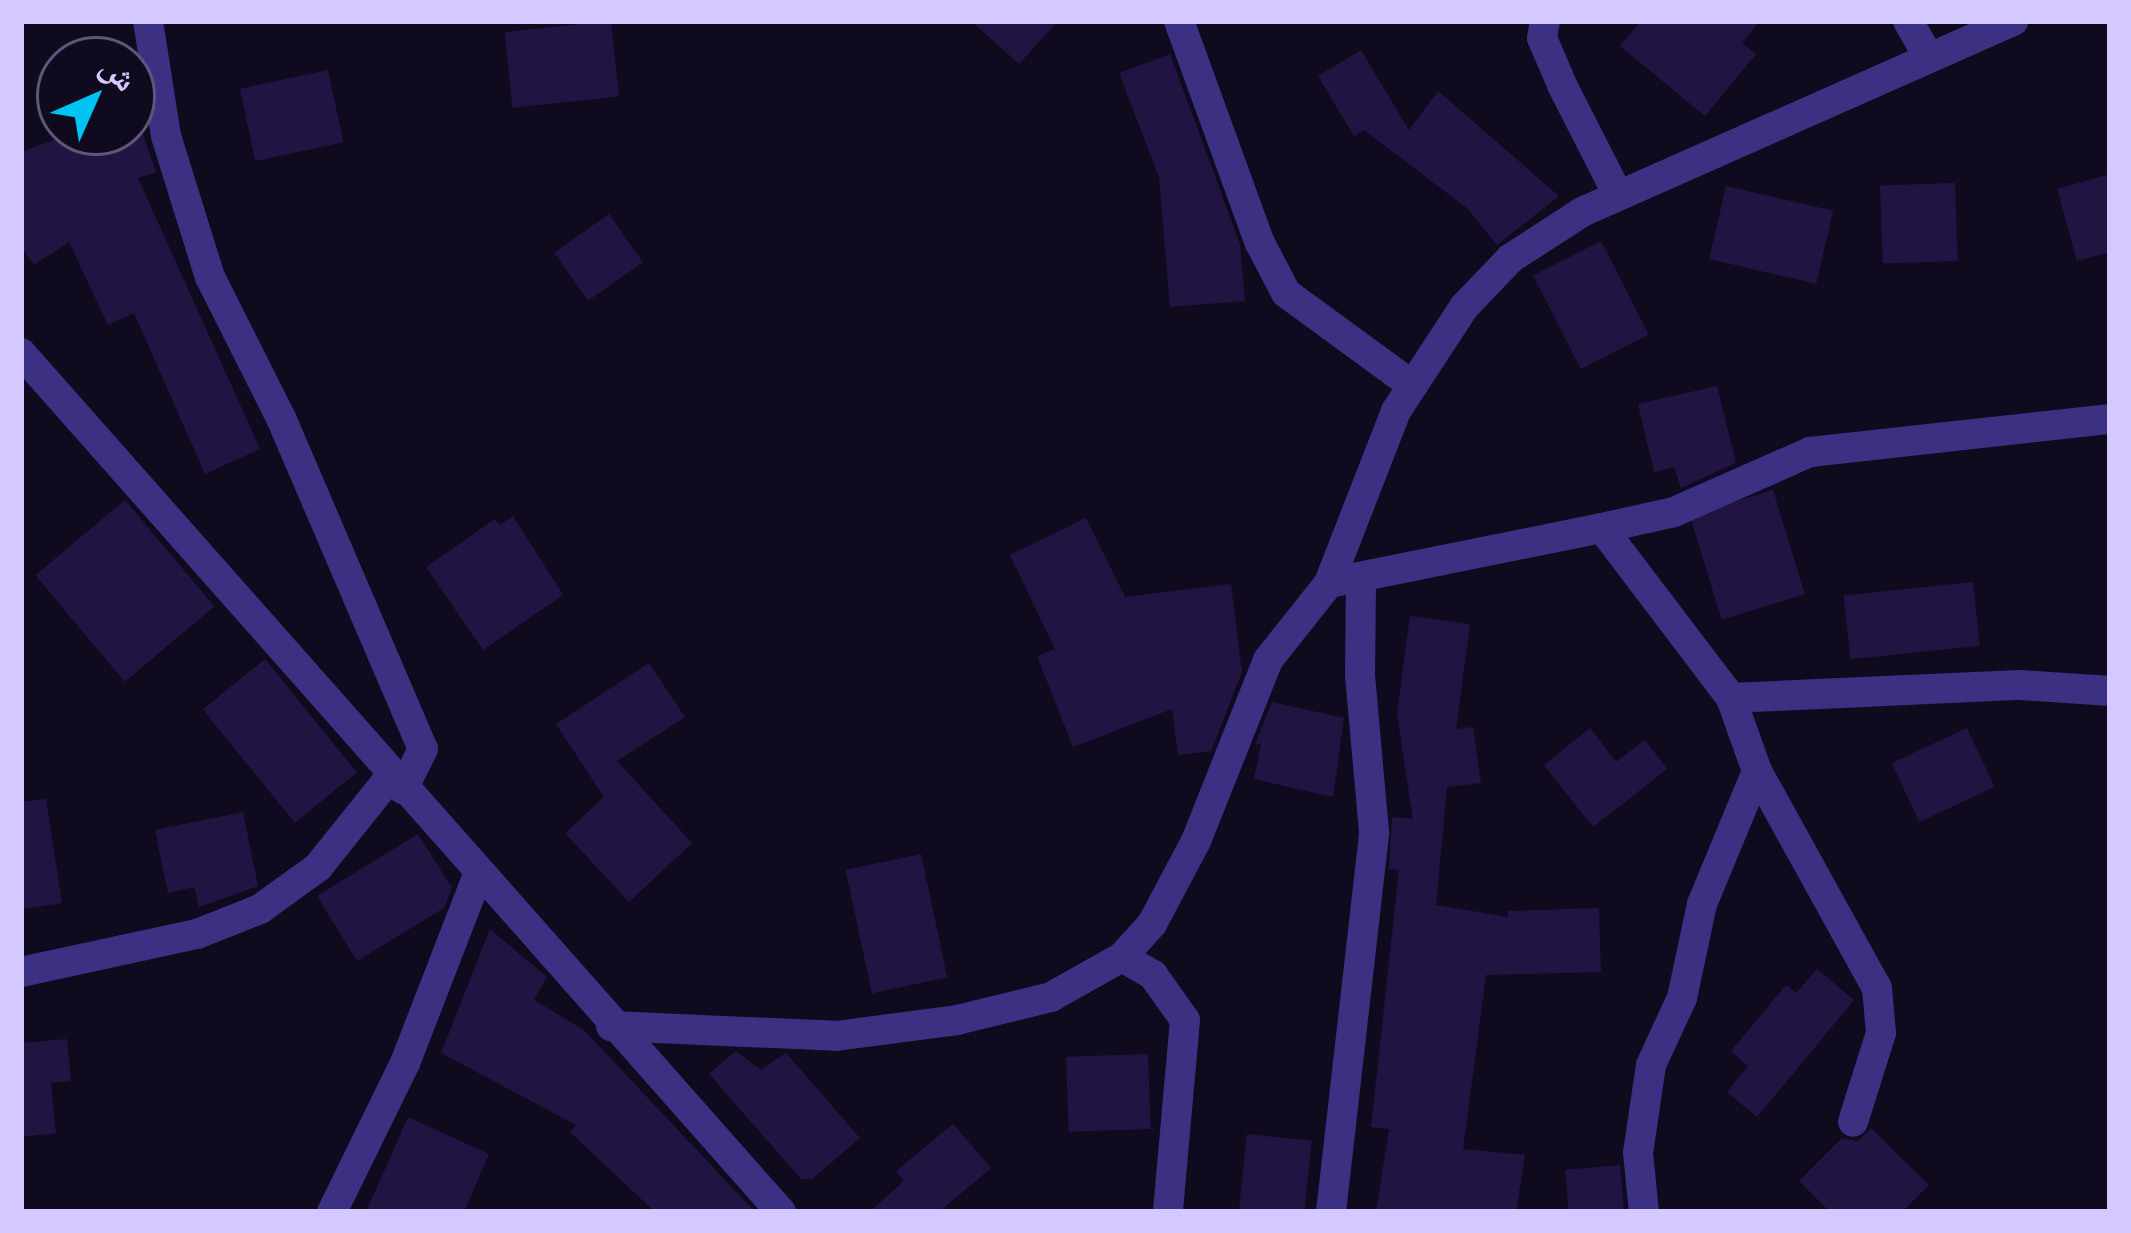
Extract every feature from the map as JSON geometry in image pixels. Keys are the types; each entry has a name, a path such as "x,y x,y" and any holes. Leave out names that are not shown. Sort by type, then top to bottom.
{"street":[{"path":"21,972 197,934 260,909 318,867 423,749 281,418 210,277 166,136 148,21"},
{"path":"1180,21 1260,243 1286,293 1413,386"},
{"path":"1545,21 1543,38 1556,71 1618,195"},
{"path":"1908,21 1928,56"},
{"path":"611,1026 836,1036 957,1020 1051,997 1123,958 1152,924 1213,807 1268,660 1329,583 1413,386 1464,307 1511,258 1618,195 2014,21"},
{"path":"21,353 611,1026 781,1212"},
{"path":"1329,583 1674,512 1810,452 2110,419"},
{"path":"1602,528 1732,698 1757,771 1876,988 1880,1033 1852,1122"},
{"path":"1331,1212 1374,832 1360,676 1361,577"},
{"path":"1732,698 2020,685 2110,692"},
{"path":"1643,1212 1638,1154 1651,1065 1682,998 1702,904 1757,771"},
{"path":"332,1212 405,1063 478,875"},
{"path":"1123,958 1153,975 1184,1020 1168,1212"}],"building":[{"path":"611,21 619,97 513,108 505,32"},
{"path":"971,21 1058,21 1019,64"},
{"path":"1641,21 1760,21 1742,43 1756,54 1705,116 1620,46"},
{"path":"1361,50 1409,130 1438,91 1559,196 1497,245 1468,209 1364,130 1354,136 1318,76"},
{"path":"1170,54 1240,244 1245,301 1170,307 1159,177 1119,73"},
{"path":"328,70 343,142 255,161 240,89"},
{"path":"36,147 36,156 150,156 156,172 138,178 260,449 205,474 134,313 108,325 69,242 34,265 21,246 21,152"},
{"path":"2110,174 2110,252 2077,261 2057,189"},
{"path":"1955,183 1958,261 1883,264 1880,186"},
{"path":"1726,186 1833,211 1816,284 1709,259"},
{"path":"609,214 643,262 588,301 554,252"},
{"path":"1601,241 1649,335 1581,369 1533,276"},
{"path":"1717,386 1736,463 1681,488 1674,467 1654,472 1638,404"},
{"path":"1773,490 1805,594 1722,620 1690,515"},
{"path":"125,500 214,606 125,682 35,575"},
{"path":"513,516 563,595 483,650 426,567 495,519 500,525"},
{"path":"1086,518 1125,597 1231,584 1242,672 1211,751 1178,755 1172,709 1073,747 1037,656 1055,649 1010,555"},
{"path":"1973,582 1980,646 1850,659 1844,596"},
{"path":"1410,616 1470,624 1456,729 1473,727 1481,783 1447,787 1436,905 1508,917 1507,911 1599,908 1601,972 1486,975 1463,1149 1525,1155 1516,1212 1376,1212 1389,1129 1371,1127 1399,870 1389,869 1392,817 1413,819 1397,714"},
{"path":"265,659 357,772 295,823 203,709"},
{"path":"649,663 685,717 617,761 692,843 629,902 565,833 604,797 556,724"},
{"path":"1272,702 1344,718 1333,797 1254,779 1261,744 1255,745"},
{"path":"1590,728 1616,762 1645,740 1667,769 1593,827 1544,765"},
{"path":"1967,728 1994,787 1919,822 1892,763"},
{"path":"46,799 62,903 21,909 21,802"},
{"path":"243,812 258,886 199,907 194,887 168,893 155,830"},
{"path":"418,834 452,888 444,908 357,961 317,896"},
{"path":"921,854 947,977 872,993 846,870"},
{"path":"490,929 547,977 534,1000 584,1030 755,1212 655,1212 570,1132 576,1125 441,1053"},
{"path":"1817,969 1854,1000 1757,1117 1727,1092 1748,1066 1731,1051 1786,985 1796,993"},
{"path":"67,1039 71,1081 51,1083 56,1133 21,1137 21,1043"},
{"path":"736,1051 761,1070 786,1053 860,1138 812,1179 801,1179 709,1074"},
{"path":"1148,1054 1151,1129 1069,1132 1066,1057"},
{"path":"408,1117 489,1154 464,1212 366,1212"},
{"path":"953,1124 991,1168 939,1212 869,1212 904,1181 896,1171"},
{"path":"1871,1128 1929,1185 1902,1212 1830,1212 1799,1181 1842,1138 1858,1141"},
{"path":"1247,1134 1312,1141 1304,1212 1239,1212"},
{"path":"1620,1165 1624,1212 1569,1212 1565,1170"}]}
